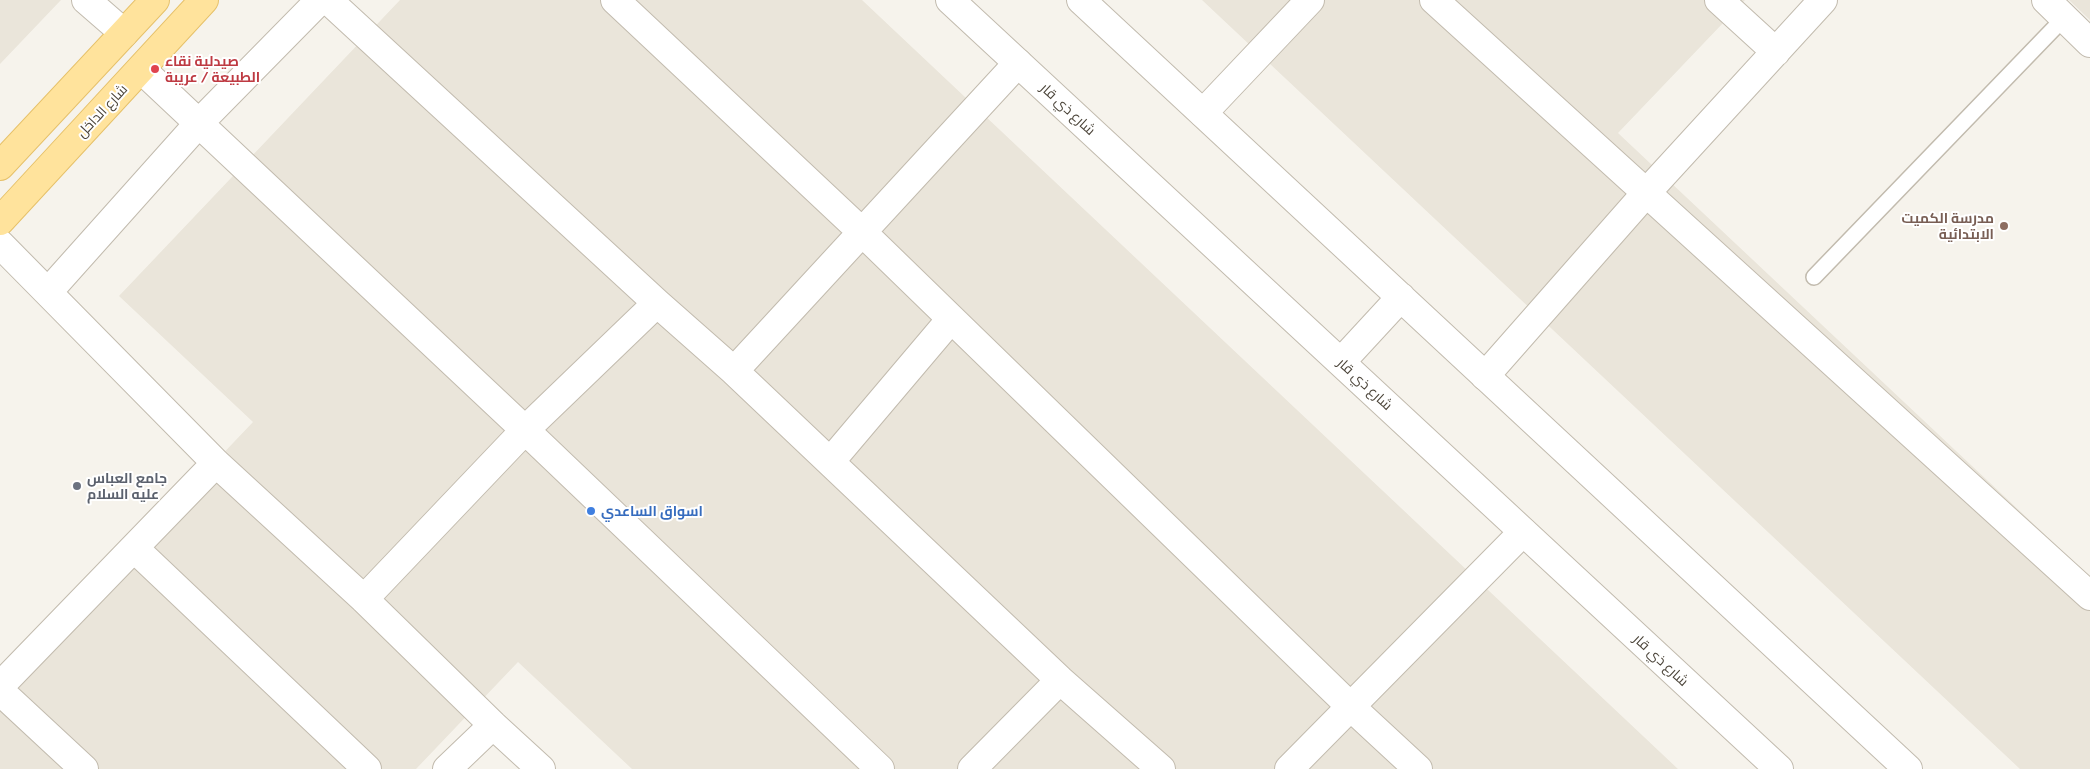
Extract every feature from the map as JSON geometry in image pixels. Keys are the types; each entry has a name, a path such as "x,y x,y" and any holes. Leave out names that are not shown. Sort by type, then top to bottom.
{"main road":[{"path":"0,166 155,0"},
{"name":"شارع الداخل","path":"0,221 204,0"}],"street":[{"path":"86,0 124,33"},
{"path":"48,292 199,123 320,0"},
{"path":"328,0 657,303 734,371 1060,680 1161,769"},
{"path":"615,0 861,231 1351,707 1418,769"},
{"name":"شارع ذي قار","path":"950,0 1779,769"},
{"path":"1081,0 1908,769"},
{"path":"1202,113 1310,0"},
{"path":"1434,0 2090,596"},
{"path":"1719,0 1776,52"},
{"path":"1485,376 1646,192 1823,0"},
{"path":"2055,9 2090,43"},
{"path":"734,371 861,231 1018,63"},
{"path":"141,68 525,430 880,769"},
{"path":"0,244 216,463 364,599 493,725 541,769"},
{"path":"1341,362 1401,297"},
{"path":"364,599 525,430 657,303"},
{"path":"830,462 951,319"},
{"path":"0,686 216,463"},
{"path":"1289,769 1523,532"},
{"path":"134,548 368,769"},
{"path":"972,769 1060,680"},
{"path":"0,690 84,769"},
{"path":"447,769 493,725"}],"lane":[{"path":"1814,277 2055,9"}],"shaded area":[{"path":"0,0 61,0 0,64"},
{"path":"400,0 862,0 1678,769 632,769 518,662 416,769 0,769 0,688 253,422 119,296"},
{"path":"1202,0 1745,0 1618,133 2090,577 2090,769 2020,769"},
{"path":"2069,0 2090,0 2090,20"}],"place":[{"name":"صيدلية نقاء الطبيعة / عريبة","path":"155,69"},
{"name":"مدرسة الكميت الابتدائية","path":"2004,226"},
{"name":"جامع العباس عليه السلام","path":"77,486"},
{"name":"اسواق الساعدي","path":"591,511"}]}
